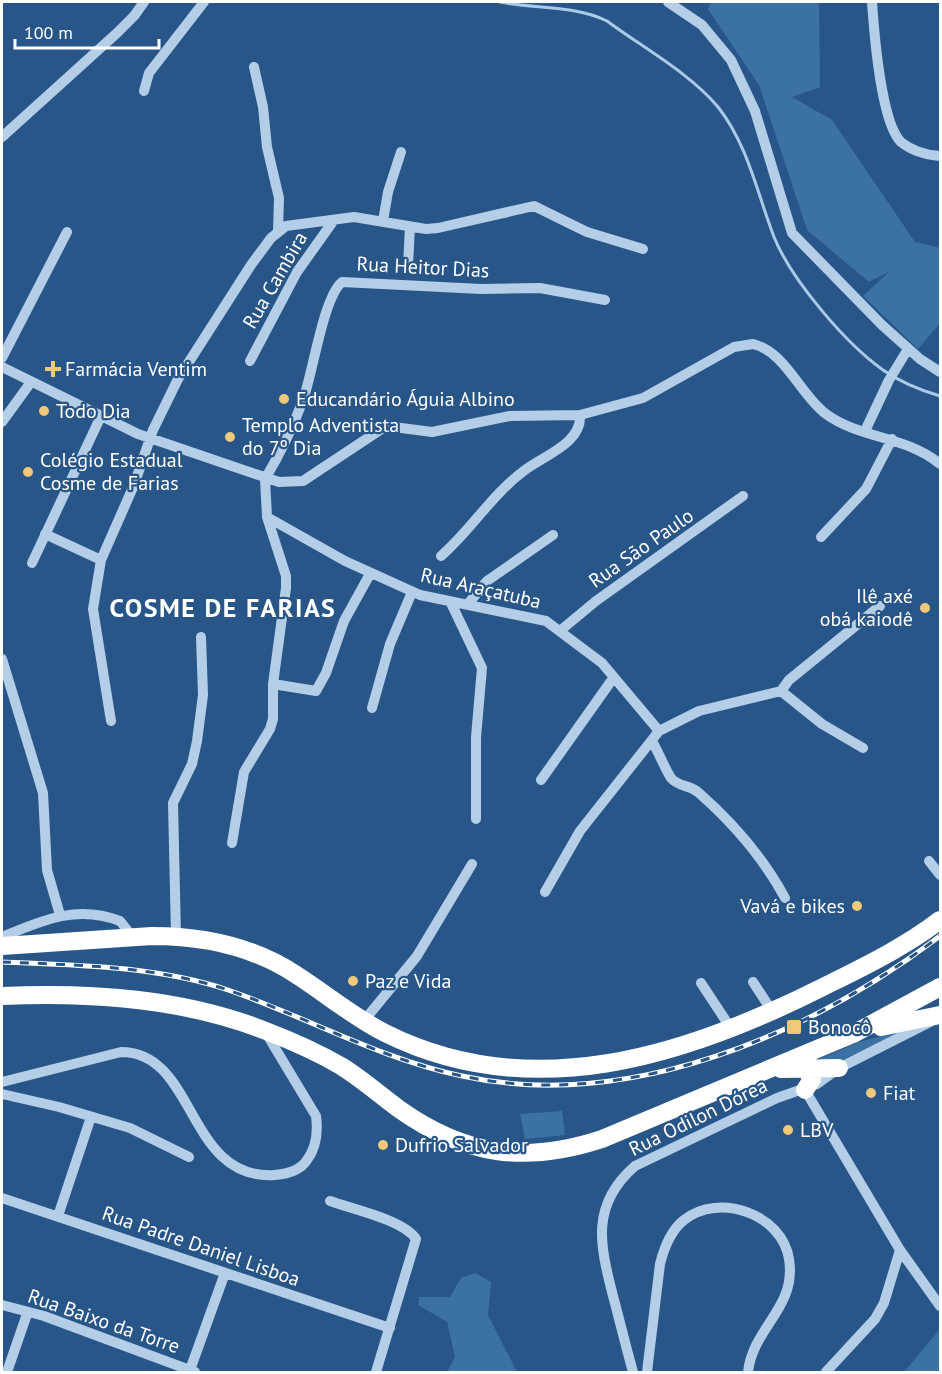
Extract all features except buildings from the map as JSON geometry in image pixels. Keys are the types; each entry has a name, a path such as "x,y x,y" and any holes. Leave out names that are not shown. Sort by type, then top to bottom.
{"highway":[{"path":"2,946 132,936 176,936 219,942 259,955 294,973 363,1022 404,1042 448,1058 498,1068 541,1071 582,1069 627,1060 730,1027 772,1011 885,955 940,920"},
{"path":"2,996 80,995 141,1000 204,1011 265,1031 341,1066 400,1110 450,1139 475,1147 521,1154 564,1150 602,1139 853,1034 940,987"},
{"path":"853,1034 940,1016"},
{"path":"805,1068 812,1079 805,1090"},
{"path":"770,1069 839,1068"}],"street":[{"path":"2,137 117,33 144,2"},
{"path":"144,91 146,79 204,2"},
{"path":"668,2 702,26 732,60 755,111 792,233 828,273 908,349 940,372"},
{"path":"872,2 884,96 893,131 902,143 914,150 940,156"},
{"path":"254,67 263,107 267,147 279,198 278,231"},
{"path":"383,221 388,192 401,152"},
{"path":"111,721 93,609 101,560 134,485 150,439 178,379 251,265 278,231 286,226 354,217 438,228 534,206 593,234 643,249"},
{"name":"Rua Cambira","path":"250,361 297,272 334,220"},
{"path":"408,265 410,226"},
{"path":"2,358 67,232"},
{"name":"Rua Heitor Dias","path":"265,479 303,400 329,304 342,282 481,289 540,288 605,300"},
{"path":"2,367 150,439 229,463 265,479 279,482 303,481 386,426 432,432 510,416 580,415 643,398 734,347 753,344 772,355 826,414 865,431 921,450 940,464"},
{"path":"865,431 891,377 908,349"},
{"path":"2,422 31,382"},
{"path":"441,555 508,484 573,438 581,427 580,415"},
{"path":"32,563 101,416"},
{"path":"820,537 866,489 892,439"},
{"path":"232,843 242,778 273,719 273,684 286,582 267,517 265,479"},
{"name":"Rua São Paulo","path":"561,630 596,601 743,496"},
{"name":"Rua Araçatuba","path":"267,517 370,574 412,592 451,603 532,616 561,630 602,663 660,731"},
{"path":"45,534 101,560"},
{"path":"467,605 487,581 553,535"},
{"path":"273,684 316,691 326,673 344,621 370,574"},
{"path":"372,708 390,644 412,592"},
{"path":"451,603 482,669 476,737 476,819"},
{"path":"545,892 580,831 660,731 699,711 782,691 789,680 880,606"},
{"path":"176,936 173,803 192,764 197,741 203,695 201,637"},
{"path":"2,659 43,793 47,870 60,915"},
{"path":"541,780 614,677"},
{"path":"782,691 822,724 863,748"},
{"path":"652,741 677,784 693,787 714,807 763,863 785,897"},
{"path":"929,861 940,875"},
{"path":"363,1022 417,956 472,864"},
{"path":"2,937 60,915 113,918 122,923 132,936"},
{"path":"753,982 772,1011"},
{"path":"701,983 730,1027"},
{"name":"Rua Odilon Dórea","path":"633,1372 602,1252 601,1226 606,1203 619,1180 635,1166 777,1098 805,1090 839,1068 940,1016"},
{"path":"2,1082 121,1052 141,1055 165,1071 202,1133 221,1156 242,1170 260,1174 284,1174 296,1170 310,1157 317,1126 316,1116 265,1031"},
{"path":"805,1090 900,1250 940,1306"},
{"path":"2,1094 130,1128 189,1157"},
{"path":"58,1216 91,1117"},
{"name":"Rua Padre Daniel Lisboa","path":"2,1198 390,1328"},
{"path":"330,1202 396,1224 412,1232 416,1239 376,1372"},
{"path":"647,1372 660,1264 665,1247 682,1222 696,1213 715,1207 743,1211 770,1224 789,1256 789,1284 786,1298 756,1343 748,1372"},
{"path":"826,1372 875,1318 884,1303 900,1250"},
{"path":"193,1372 225,1273"},
{"name":"Rua Baixo da Torre","path":"2,1305 27,1314 44,1316 193,1372"},
{"path":"6,1372 27,1314"}],"shaded area":[{"path":"711,2 819,2 820,87 792,97 832,120 915,242 940,248 940,323 918,349 863,296 890,271 869,282 807,230 759,85 708,9"},
{"path":"910,1028 829,1066 808,1064 859,1042"},
{"path":"562,1111 565,1135 525,1139 520,1114"},
{"path":"475,1273 491,1282 488,1315 517,1372 447,1372 455,1357 447,1322 418,1305 419,1297 450,1297 461,1278"},
{"path":"940,1329 940,1372 904,1372"}],"waterway":[{"path":"500,2 582,12 607,21 694,83 718,107 737,137 774,237 782,254 806,290 852,344 883,370 910,385 940,396"}],"railway":[{"path":"2,962 116,968 173,976 228,990 432,1069 462,1076 525,1084 589,1083 652,1074 714,1057 775,1033 834,1005 889,972 940,936"}],"place":[{"name":"Farmácia Ventim","path":"53,369"},
{"name":"Educandário Águia Albino","path":"284,399"},
{"name":"Todo Dia","path":"44,411"},
{"name":"Templo Adventista do 7º Dia","path":"230,437"},
{"name":"Colégio Estadual Cosme de Farias","path":"28,472"},
{"name":"Ilê axé obá kaiodê","path":"925,608"},
{"name":"Vavá e bikes","path":"857,906"},
{"name":"Paz e Vida","path":"353,981"},
{"name":"Bonocô","path":"794,1027"},
{"name":"Fiat","path":"871,1093"},
{"name":"LBV","path":"788,1130"},
{"name":"Dufrio Salvador","path":"383,1145"}],"district":[{"name":"COSME DE FARIAS","path":"223,607"}]}
